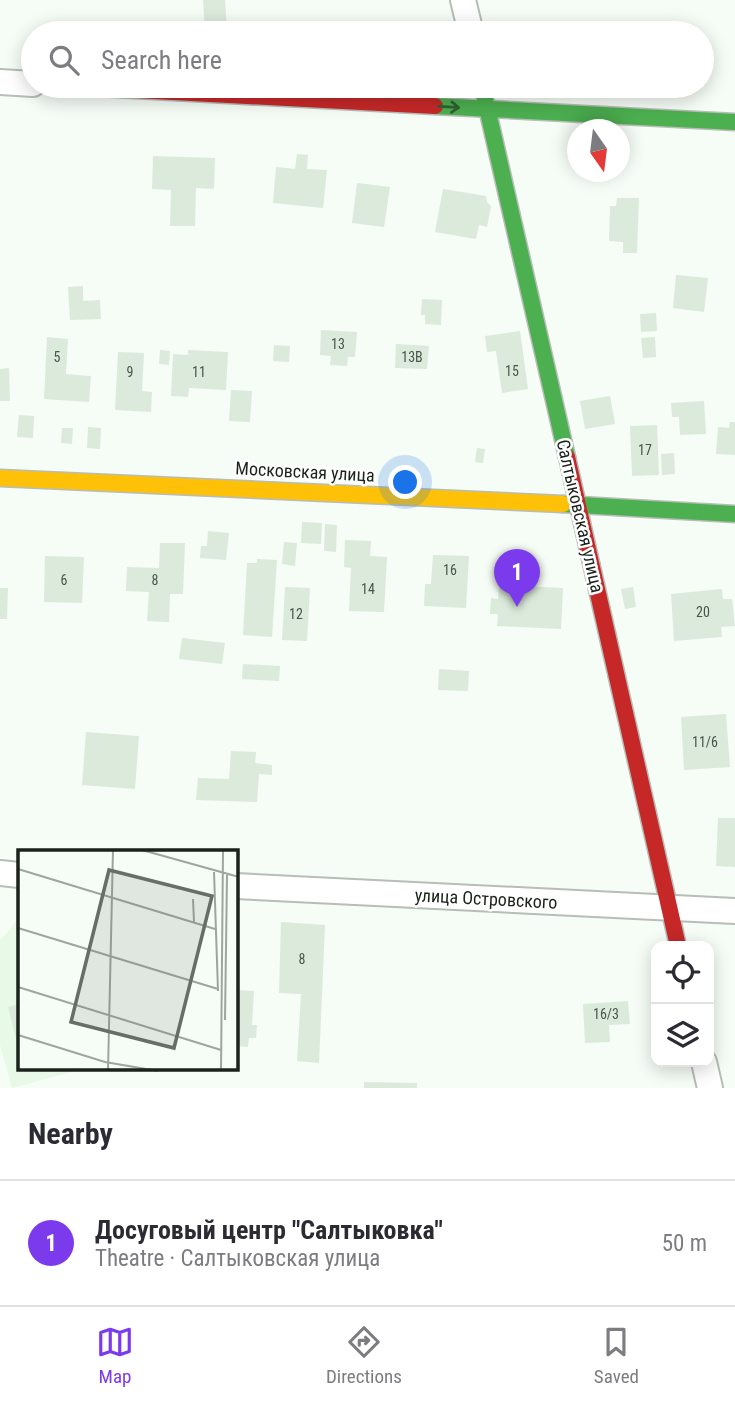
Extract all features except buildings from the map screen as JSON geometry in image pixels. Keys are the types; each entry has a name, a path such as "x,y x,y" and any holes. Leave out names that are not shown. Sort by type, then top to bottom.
{"street":[{"path":"463,0 468,21"},
{"path":"0,82 21,83"},
{"path":"285,98 735,122"},
{"name":"Салтыковская улица","path":"485,98 677,941"},
{"name":"Московская улица","path":"0,478 493,500 735,514"},
{"path":"0,873 18,874"},
{"name":"улица Островского","path":"238,886 735,911"},
{"path":"705,1067 710,1088"}],"shaded area":[{"path":"18,919 18,1070 79,1070 12,1088 0,1045 0,941"}],"traffic: fast":[{"path":"485,98 567,457"},
{"path":"435,106 735,122"},
{"path":"563,504 735,514"}],"traffic: slow":[{"path":"0,478 563,504"}],"traffic: jam":[{"path":"286,98 435,106"},
{"path":"567,457 677,941"}],"place":[{"name":"Досуговый центр \"Салтыковка\"","path":"517,607"}]}
